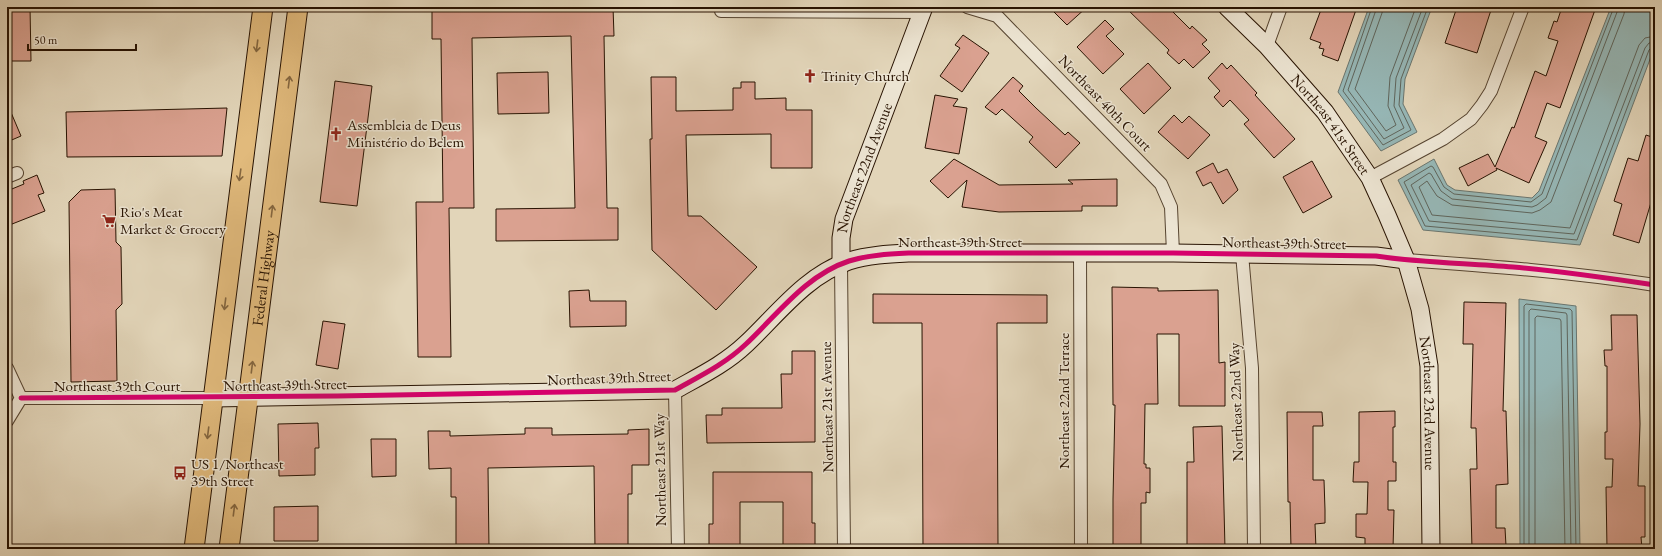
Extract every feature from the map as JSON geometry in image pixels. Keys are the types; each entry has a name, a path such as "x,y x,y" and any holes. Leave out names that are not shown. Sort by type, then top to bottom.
{"main road":[{"path":"194,549 262,7"},
{"name":"Federal Highway","path":"229,549 298,7"}],"street":[{"name":"Northeast 40th Court","path":"968,7 997,16 1161,184 1171,207 1173,253"},
{"name":"Northeast 41st Street","path":"1227,7 1267,46 1325,112 1370,178 1406,260"},
{"path":"1267,46 1282,7"},
{"path":"1370,178 1433,145 1471,119 1491,91 1523,7"},
{"path":"721,12 923,9"},
{"name":"Northeast 22nd Avenue","path":"841,264 841,238 844,219 923,9"},
{"name":"Northeast 39th Street","path":"213,398 675,390 713,370 726,360 745,345 804,287 825,272 848,261 874,256 909,253 1173,253 1376,256 1406,260 1512,267 1654,282"},
{"name":"Northeast 22nd Terrace","path":"1080,254 1081,549"},
{"name":"Northeast 22nd Way","path":"1242,254 1252,368 1254,549"},
{"name":"Northeast 23rd Avenue","path":"1406,260 1420,309 1429,366 1431,549"},
{"name":"Northeast 21st Avenue","path":"841,264 844,549"},
{"path":"7,368 21,398 7,421"},
{"name":"Northeast 21st Way","path":"675,390 678,549"},
{"name":"Northeast 39th Court","path":"21,398 213,398"}],"water":[{"path":"1369,7 1432,7 1405,79 1403,104 1417,132 1381,151 1338,92"},
{"path":"1611,7 1655,7 1655,46 1580,245 1423,230 1398,180 1434,159 1447,185 1455,190 1532,198 1539,191"},
{"path":"1519,299 1576,306 1580,549 1520,549"}],"building":[{"path":"7,7 30,7 31,61 7,61"},
{"path":"432,7 613,7 614,36 604,36 607,208 618,208 618,240 496,241 496,209 575,208 571,36 472,38 474,208 449,208 451,357 418,357 416,202 443,202 441,39 432,39"},
{"path":"1049,7 1087,7 1067,25"},
{"path":"1125,7 1168,7 1190,29 1192,26 1207,40 1202,44 1210,52 1193,68 1184,59 1179,64 1167,53 1169,50"},
{"path":"1322,7 1357,7 1338,61 1322,55 1324,49 1319,48 1321,43 1310,39"},
{"path":"1457,7 1492,7 1477,53 1445,43"},
{"path":"1562,7 1596,7 1560,108 1547,103 1535,137 1547,142 1529,183 1496,168 1497,170 1468,186 1459,168 1488,154 1495,167 1512,127 1514,128 1535,71 1546,76 1558,41 1548,38 1554,21 1557,22"},
{"path":"1105,20 1114,29 1106,36 1124,54 1103,74 1077,47"},
{"path":"963,35 989,53 962,92 940,76 960,48 955,45"},
{"path":"1148,63 1171,88 1144,114 1120,89"},
{"path":"1222,63 1227,69 1231,65 1257,93 1255,95 1295,139 1274,158 1244,124 1249,120 1230,100 1223,107 1214,97 1220,91 1208,78"},
{"path":"548,72 549,113 498,114 497,73"},
{"path":"651,77 676,77 676,111 733,110 733,88 741,88 741,82 755,82 755,99 786,98 786,110 812,110 812,168 771,168 771,134 686,135 688,216 701,216 757,267 716,310 652,250 650,139 652,139"},
{"path":"1013,77 1023,86 1019,91 1036,108 1065,135 1068,132 1080,143 1056,168 1029,142 1033,137 1002,109 996,115 985,107"},
{"path":"335,81 372,86 357,206 320,202"},
{"path":"935,95 958,99 953,106 967,108 959,154 925,148"},
{"path":"7,103 21,136 7,142"},
{"path":"227,108 222,156 67,157 66,112"},
{"path":"1174,115 1182,123 1189,116 1210,135 1188,159 1158,132"},
{"path":"1646,135 1655,138 1655,189 1639,243 1613,235 1622,204 1614,201 1628,158 1638,161"},
{"path":"954,159 999,185 1073,184 1068,180 1117,179 1117,206 1082,206 1082,211 999,212 962,207 967,180 948,198 930,181"},
{"path":"1312,161 1332,197 1303,213 1283,177"},
{"path":"1213,163 1218,173 1227,169 1238,190 1223,204 1211,182 1203,186 1196,172"},
{"path":"37,175 44,193 38,195 45,211 7,226 7,191 24,184 23,181"},
{"path":"115,189 116,242 121,247 122,304 116,310 117,381 71,382 69,202 81,190"},
{"path":"1112,287 1158,288 1158,291 1218,290 1219,363 1225,362 1225,406 1179,406 1179,334 1157,334 1158,404 1145,404 1144,464 1146,464 1146,468 1150,468 1150,493 1146,492 1146,503 1141,503 1141,549 1113,549 1115,405 1113,405"},
{"path":"589,290 590,301 626,301 626,326 570,327 569,291"},
{"path":"873,294 1047,295 1047,323 997,323 998,549 923,549 922,323 873,323"},
{"path":"1464,302 1506,303 1503,411 1506,411 1508,484 1496,485 1496,528 1505,528 1506,546 1496,546 1496,549 1472,549 1470,469 1477,469 1476,428 1471,428 1473,344 1463,344"},
{"path":"1611,315 1637,315 1640,424 1638,486 1645,486 1645,537 1641,537 1642,549 1607,549 1606,487 1612,487 1613,459 1605,459 1605,432 1607,432 1607,366 1605,366 1604,350 1612,350"},
{"path":"323,321 345,324 338,369 316,365"},
{"path":"792,351 815,351 815,442 707,443 706,415 722,415 722,408 782,408 781,374 792,374"},
{"path":"1395,411 1395,427 1393,427 1393,462 1396,462 1396,481 1388,481 1388,510 1394,510 1393,549 1365,549 1365,538 1356,537 1356,514 1367,514 1368,482 1353,482 1354,462 1359,462 1359,412"},
{"path":"1287,412 1322,412 1323,426 1313,426 1313,480 1324,480 1325,510 1325,523 1315,524 1316,549 1291,549 1290,502 1288,502"},
{"path":"318,423 319,448 315,448 315,475 279,476 278,424"},
{"path":"1222,426 1225,549 1187,549 1187,462 1194,462 1193,427"},
{"path":"525,428 552,428 552,435 628,434 628,430 649,429 649,465 632,465 632,494 628,494 628,549 595,549 594,466 488,468 489,549 456,549 456,497 451,497 451,468 429,469 428,431 450,431 450,436 525,434"},
{"path":"371,439 396,439 396,476 372,477"},
{"path":"713,472 812,472 812,523 815,523 815,549 783,549 783,502 740,502 740,549 709,549 709,524 713,524"},
{"path":"318,506 318,541 274,541 274,507"}],"cycle path":[{"path":"21,398 337,396 675,390 730,358 758,333 793,297 819,276 834,267 849,261 871,256 894,254 1173,253 1376,256 1531,269 1655,285"}],"place":[{"name":"Trinity Church","path":"810,76"},
{"name":"Assembleia de Deus Ministério do Belem","path":"336,134"},
{"name":"Rio's Meat Market & Grocery","path":"109,221"},
{"name":"US 1/Northeast 39th Street","path":"180,473"}]}
